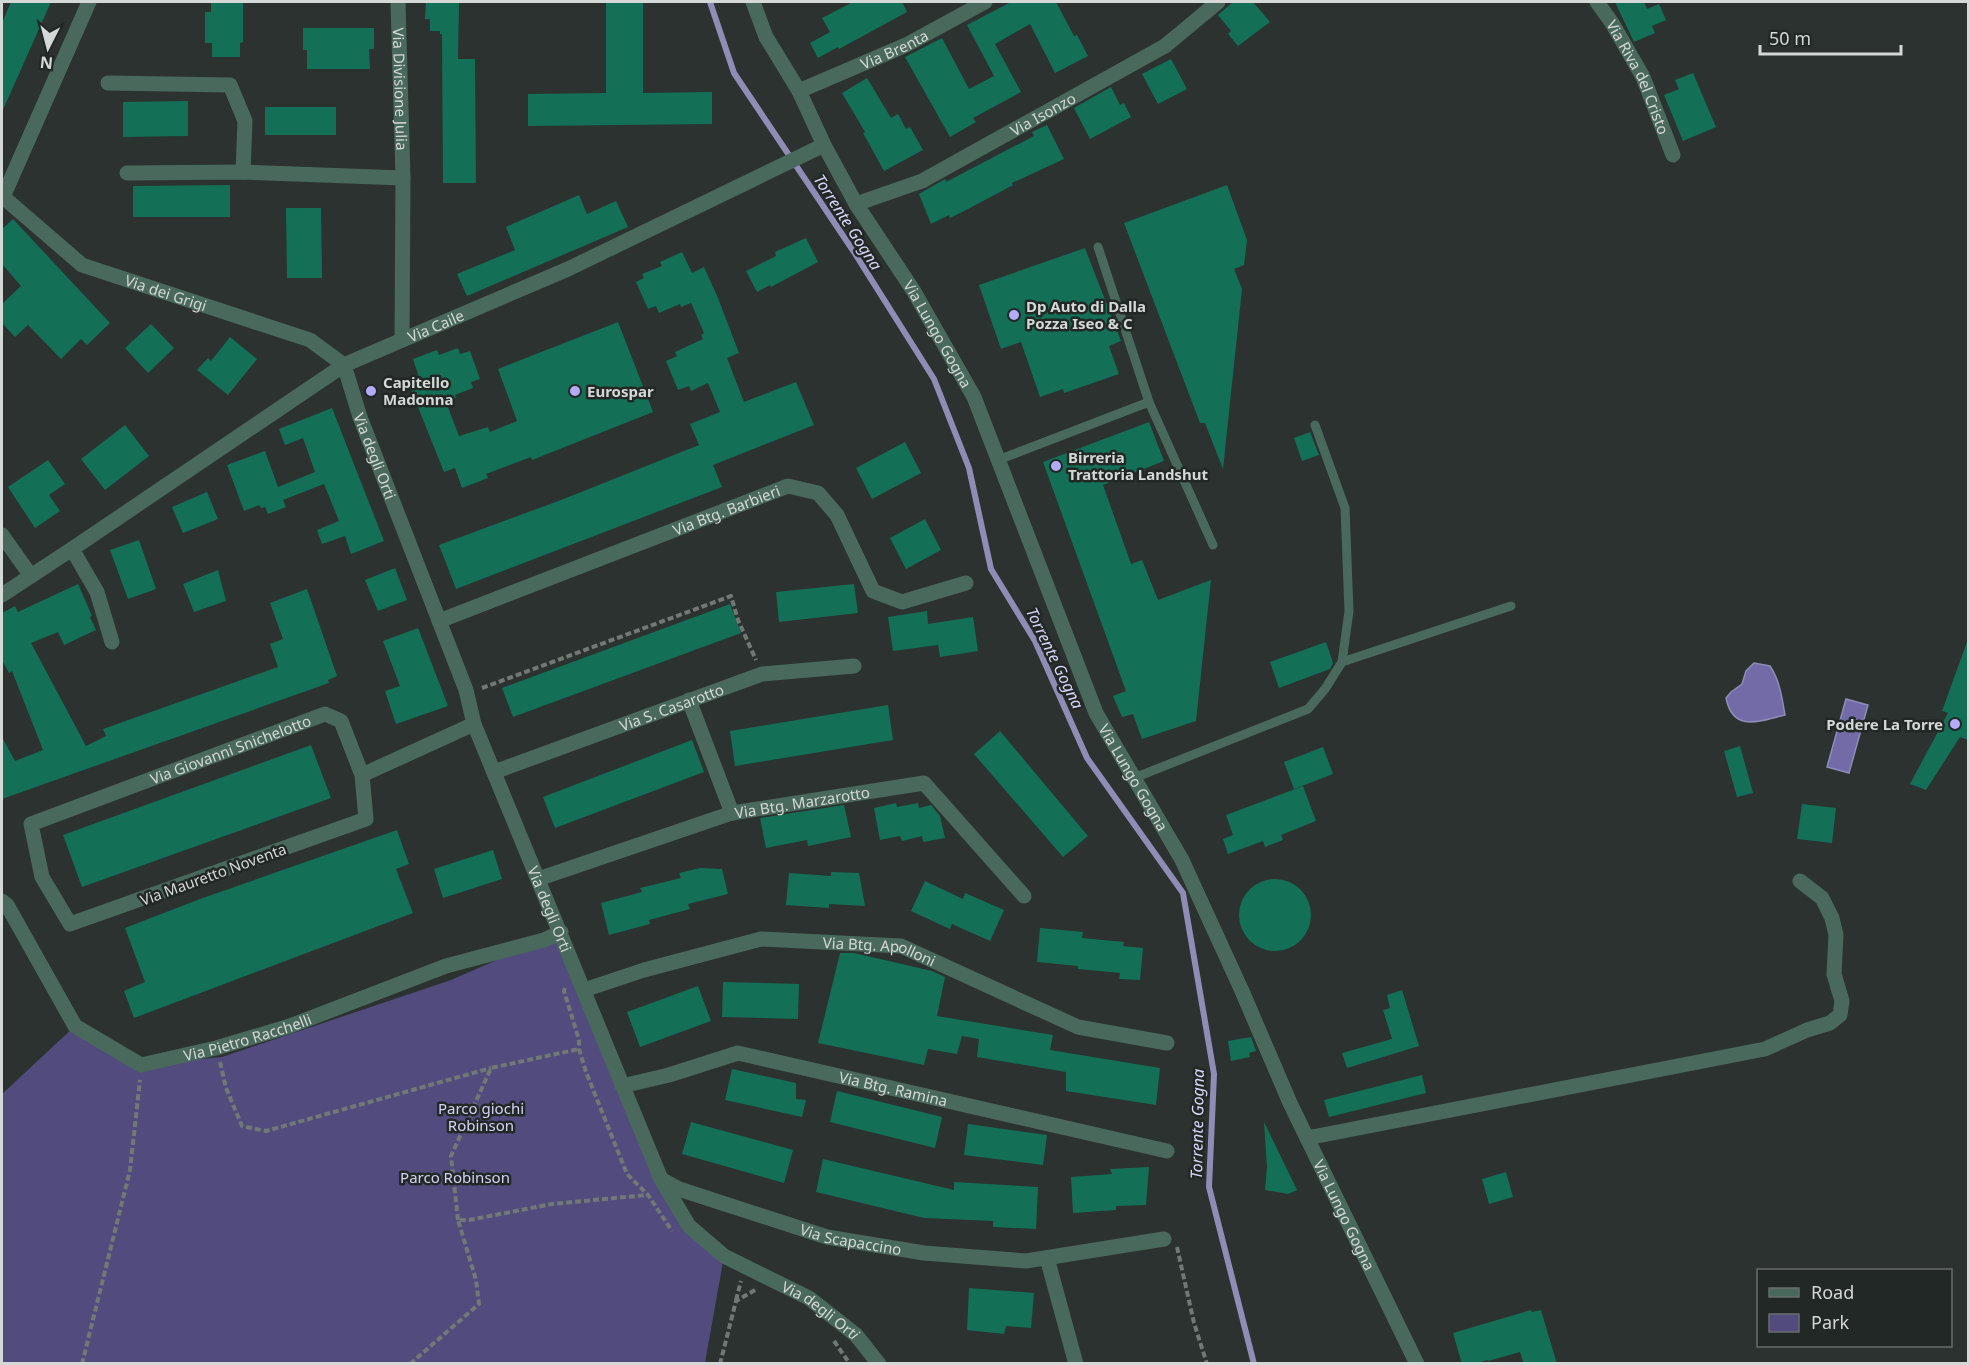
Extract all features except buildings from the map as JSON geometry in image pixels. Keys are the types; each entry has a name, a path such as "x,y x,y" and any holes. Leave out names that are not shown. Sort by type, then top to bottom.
{"street":[{"path":"2,196 89,2"},
{"name":"Via Divisione Julia","path":"398,2 403,178 402,340"},
{"name":"Via Lungo Gogna","path":"753,2 766,37 800,91 818,149 914,290 974,397 1096,713 1182,860 1306,1138 1417,1364"},
{"name":"Via Brenta","path":"800,91 906,45 985,2"},
{"name":"Via Isonzo","path":"856,204 922,181 1165,46 1218,2"},
{"name":"Via Riva del Cristo","path":"1597,2 1612,23 1643,77 1673,155"},
{"path":"108,83 230,85 245,121 243,172"},
{"name":"Via Caile","path":"2,595 344,365 568,269 818,149"},
{"path":"127,173 243,172 403,178"},
{"name":"Via dei Grigi","path":"2,196 82,265 310,340 344,365"},
{"name":"Via degli Orti","path":"344,365 359,415 466,690 474,724 661,1179 689,1226 724,1256 809,1299 856,1335 879,1364"},
{"name":"Via Btg. Barbieri","path":"439,621 788,486 818,493 837,515 873,591 902,602 966,583"},
{"path":"2,535 31,576"},
{"path":"72,549 97,592 112,642"},
{"name":"Via S. Casarotto","path":"494,772 762,674 854,666"},
{"path":"689,700 732,813"},
{"name":"Via Giovanni Snichelotto","path":"42,877 32,824 325,714 340,721 362,775"},
{"path":"362,775 474,724"},
{"name":"Via Mauretto Noventa","path":"42,877 70,924 366,819 362,775"},
{"name":"Via Btg. Marzarotto","path":"538,879 732,813 924,783 1024,896"},
{"path":"1306,1138 1765,1049 1830,1023 1840,1015 1842,1001 1834,974 1836,935 1832,918 1822,898 1800,881"},
{"path":"2,901 7,905 75,1026 141,1065"},
{"name":"Via Pietro Racchelli","path":"141,1065 216,1048 290,1026 446,966 544,940 561,932"},
{"name":"Via Btg. Apolloni","path":"584,990 644,970 761,939 901,946 1078,1027 1167,1043"},
{"name":"Via Btg. Ramina","path":"622,1086 669,1075 738,1053 1167,1151"},
{"name":"Via Scapaccino","path":"661,1179 679,1189 827,1237 924,1253 1026,1261 1164,1239"},
{"path":"1047,1258 1076,1364"}],"lane":[{"path":"1098,247 1149,402 1213,545"},
{"path":"998,460 1149,402"},
{"path":"1134,778 1308,710 1342,662 1349,611 1345,508 1315,425"},
{"path":"1342,662 1511,606"}],"path":[{"path":"475,690 731,596 738,620 762,674"},
{"path":"216,1048 226,1088 242,1126 266,1131 491,1068 579,1049"},
{"path":"82,1364 130,1170 141,1065"},
{"path":"410,1364 478,1304 476,1280 458,1220 451,1156 491,1068"},
{"path":"458,1220 469,1220 552,1204 648,1195"},
{"path":"1164,1239 1174,1236 1194,1323 1207,1364"},
{"path":"720,1364 742,1278"},
{"path":"736,1301 761,1287"}],"green space":[{"name":"Parco Robinson","path":"561,932 689,1226 724,1256 705,1363 2,1364 2,1094 75,1026 141,1065 222,1057 451,980"}],"shaded area":[{"path":"1754,663 1770,666 1782,696 1785,715 1749,722 1735,716 1730,709 1726,698 1742,684 1746,671"},
{"path":"1846,699 1868,705 1849,773 1827,767"}],"waterway":[{"name":"Torrente Gogna","path":"710,2 734,73 854,252 934,379 969,468 991,569 1035,641 1087,758 1183,893 1214,1074 1209,1187 1254,1364"}],"place":[{"name":"Dp Auto di Dalla Pozza Iseo & C","path":"1014,315"},
{"name":"Capitello Madonna","path":"371,391"},
{"name":"Eurospar","path":"575,391"},
{"name":"Birreria Trattoria Landshut","path":"1056,466"},
{"name":"Podere La Torre","path":"1955,724"}],"park label":[{"name":"Parco giochi Robinson","path":"481,1116"}]}
